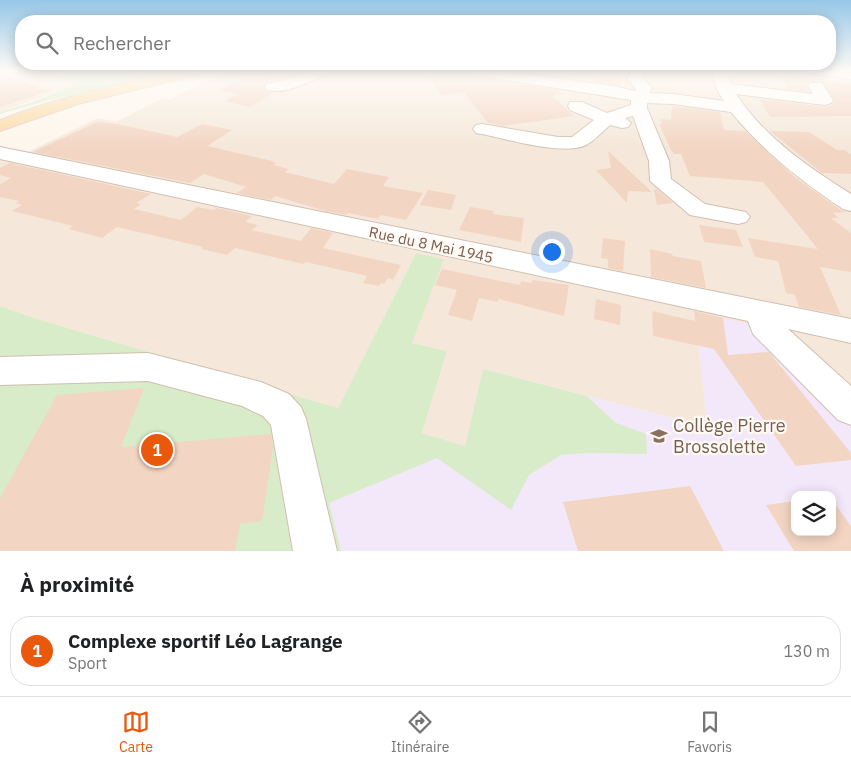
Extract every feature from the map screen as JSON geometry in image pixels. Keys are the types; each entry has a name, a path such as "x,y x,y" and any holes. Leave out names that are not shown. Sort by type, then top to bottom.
{"main road":[{"path":"0,117 75,97"},
{"path":"0,126 24,116 84,97"}],"street":[{"path":"626,97 641,104 737,108"},
{"path":"642,97 641,104 659,161 661,181 698,210 738,217"},
{"path":"731,97 737,108 760,134 821,184 851,204"},
{"path":"809,97 825,100 824,97"},
{"path":"482,129 558,143 573,143 580,141 606,119 641,104"},
{"path":"576,106 606,119"},
{"name":"Rue du 8 Mai 1945","path":"4,156 851,332"},
{"path":"821,184 851,185"},
{"path":"761,313 764,326 851,409"},
{"path":"0,371 148,367 249,393 276,405 288,419 315,551"}],"shaded area":[{"path":"0,97 43,97 0,112"},
{"path":"176,97 851,97 851,391 695,312 708,427 483,369 465,446 422,433 447,351 412,343 443,259 416,253 338,408 34,318 0,306 0,160 28,152 98,118 116,122 163,98 169,100"},
{"name":"Collège Pierre Brossolette","path":"695,312 788,333 851,391 851,551 341,551 328,503 465,446 483,369 707,427"}],"green space":[{"path":"46,97 64,97 0,114 0,112"},
{"path":"416,253 444,259 412,343 447,351 422,433 465,446 483,369 587,396 616,423 646,434 647,454 589,453 561,455 529,475 511,510 437,458 329,503 341,551 0,551 0,306 34,318 338,408"}],"building":[{"path":"0,97 32,97 0,107"},
{"path":"233,97 266,97 250,107 224,101"},
{"path":"468,97 554,97 574,116 503,126 488,123"},
{"path":"832,97 851,97 851,116 770,117 759,99 825,107 832,105 835,101"},
{"path":"672,106 720,112 724,130 745,131 796,178 842,211 847,212 833,213 839,218 831,218 851,233 851,272 820,267 841,315 799,307 795,295 786,293 778,261 755,257 748,238 818,249 763,182 690,176 681,154 674,154 671,150 659,124 662,124 660,119 671,120"},
{"path":"97,122 117,124 177,137 202,124 232,130 207,146 272,161 276,163 274,165 288,169 285,172 334,184 347,169 389,177 383,186 423,193 406,220 380,215 378,219 325,211 275,196 271,200 237,193 246,187 204,174 190,183 33,152"},
{"path":"770,131 809,132 837,150 845,150 851,155 851,174 822,173"},
{"path":"608,151 652,192 628,191 627,203 596,170 611,168"},
{"path":"10,163 151,194 136,203 141,204 134,209 181,220 197,207 214,210 217,208 252,216 245,222 258,225 252,230 301,241 311,228 333,233 323,248 401,265 393,280 388,278 384,284 381,283 379,286 363,283 367,276 306,262 303,264 235,248 227,255 201,249 203,247 117,227 102,238 69,229 73,226 12,211 22,205 16,203 19,201 0,197 0,184 11,178 0,175 0,168"},
{"path":"657,189 673,203 657,205 654,190"},
{"path":"428,190 456,195 451,210 420,205"},
{"path":"470,207 494,211 493,214 524,218 521,242 459,230"},
{"path":"699,225 736,230 743,247 704,242"},
{"path":"603,238 625,241 623,271 608,268 608,259 601,258"},
{"path":"650,249 672,254 673,256 701,261 706,288 651,277"},
{"path":"442,269 520,285 521,281 531,283 533,280 569,285 564,316 498,299 498,302 479,298 472,321 448,315 457,290 435,285"},
{"path":"596,299 621,305 620,325 594,319"},
{"path":"652,311 695,321 694,311 723,318 728,355 769,352 851,453 851,460 796,466 714,349 653,336"},
{"path":"144,388 121,447 271,434 273,447 262,521 240,524 235,551 0,551 0,498 57,395"},
{"path":"690,486 724,551 578,551 563,502"},
{"path":"791,502 791,536 836,536 836,505 851,526 851,551 794,551 766,505"}],"place":[{"name":"Collège Pierre Brossolette","path":"659,436"},
{"name":"Complexe sportif Léo Lagrange","path":"157,450"}]}
